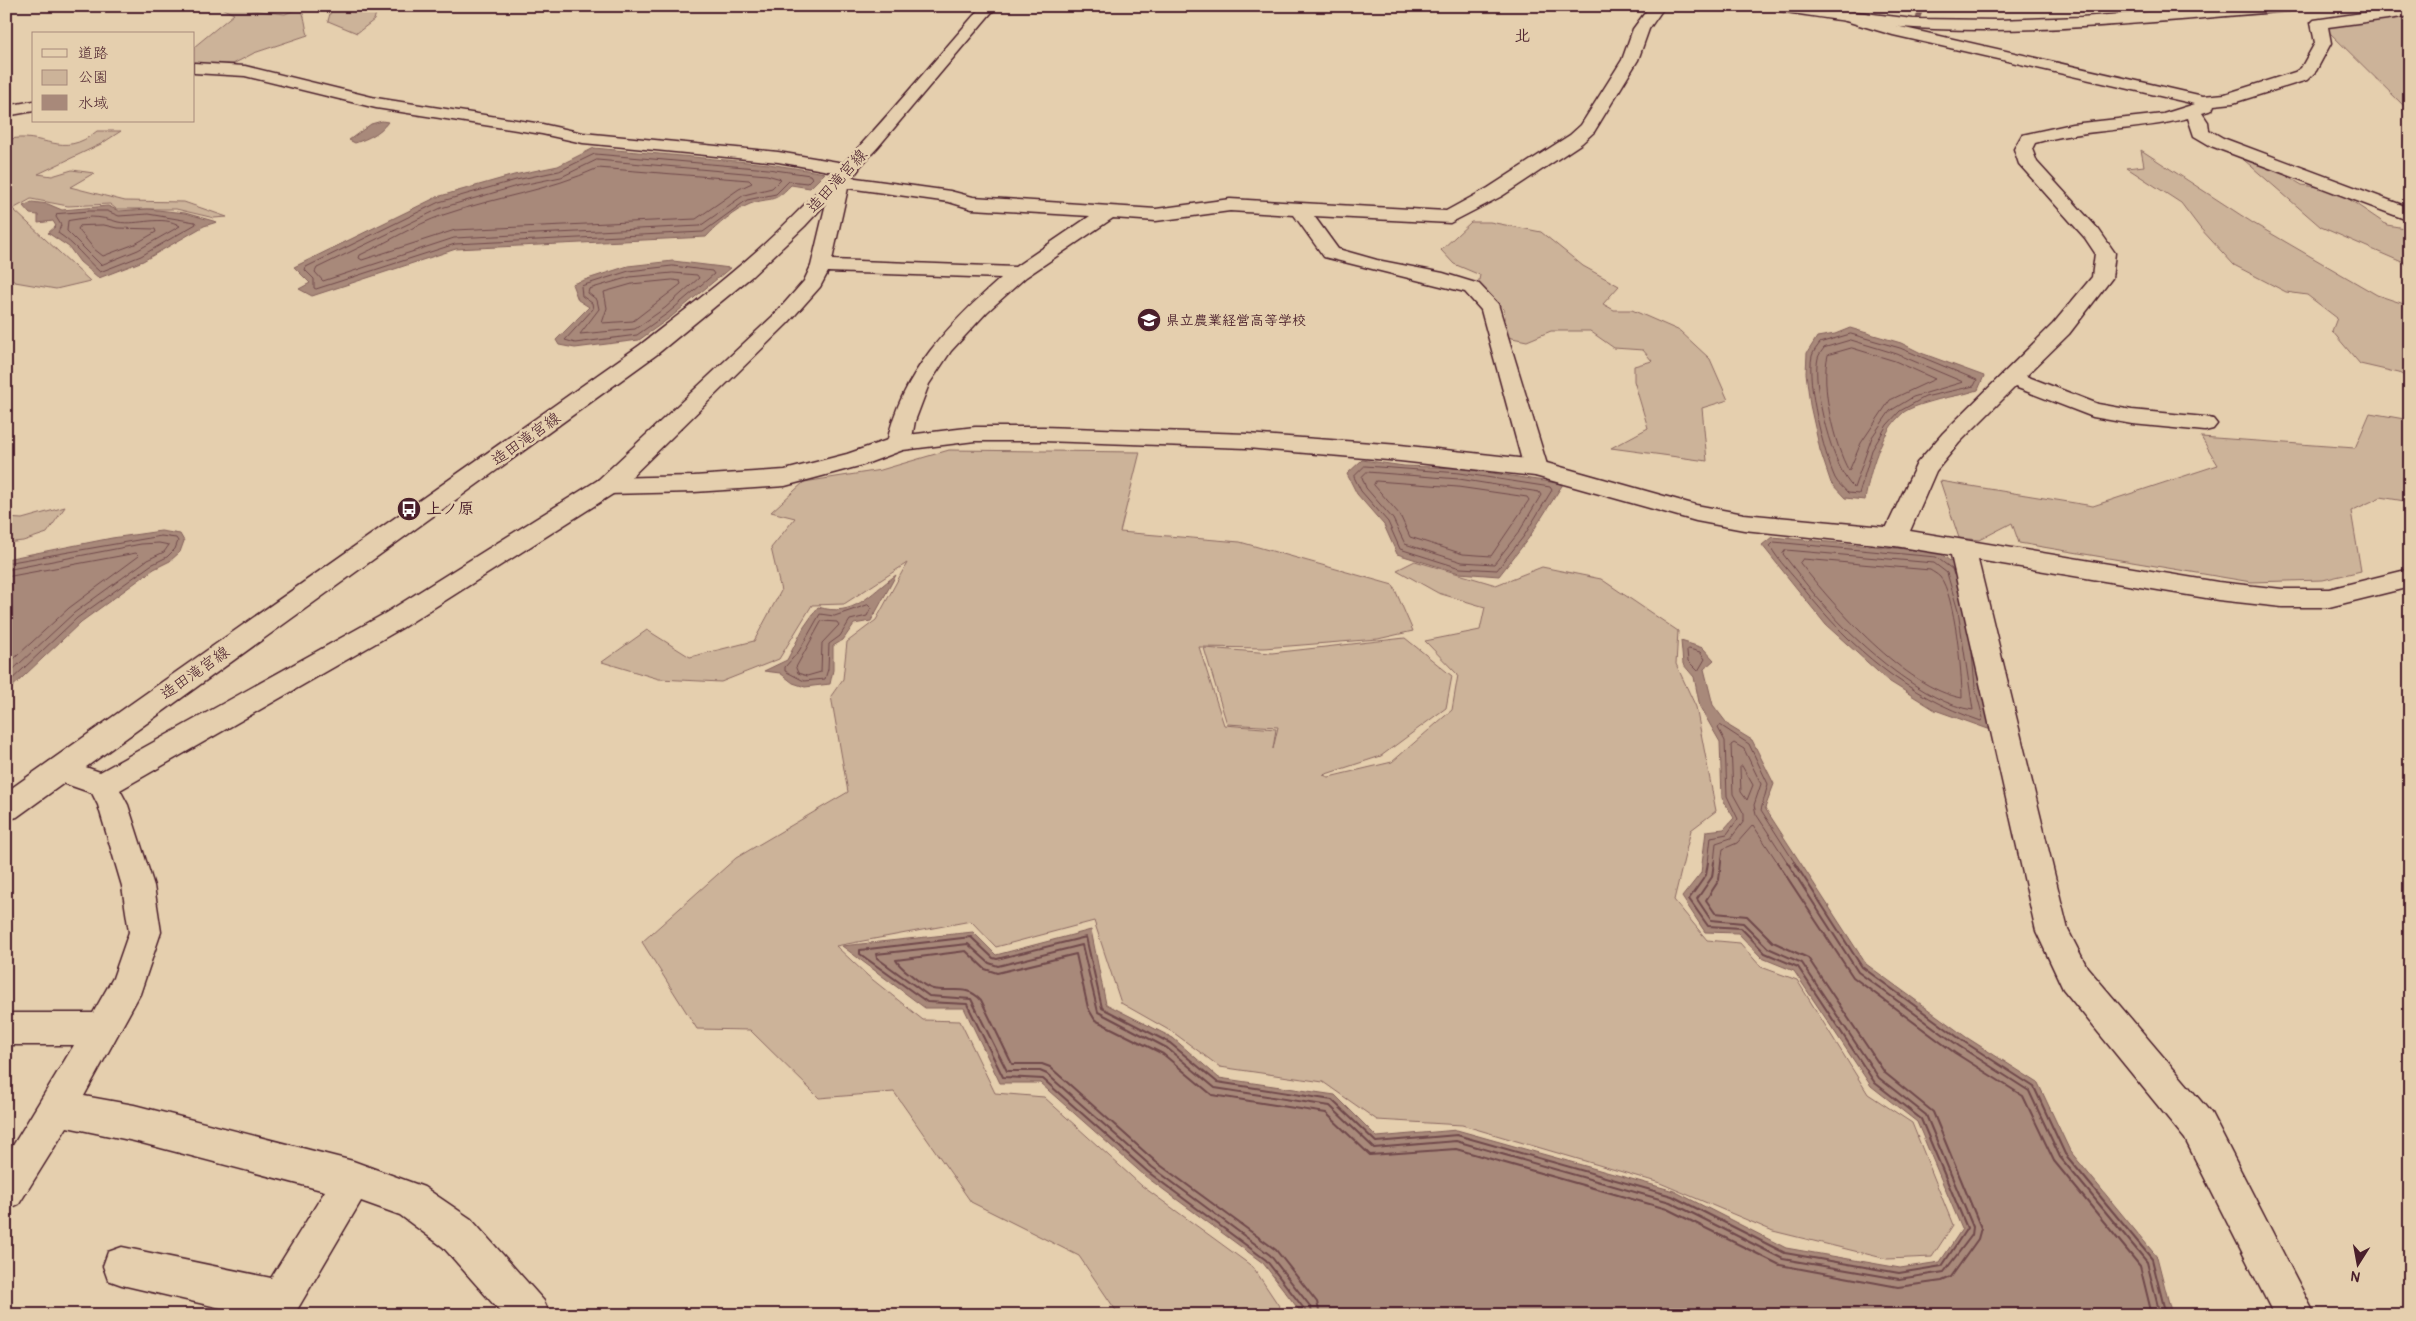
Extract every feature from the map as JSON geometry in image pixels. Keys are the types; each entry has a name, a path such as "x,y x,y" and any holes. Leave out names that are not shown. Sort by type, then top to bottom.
{"street":[{"name":"造田滝宮線","path":"6,808 648,350 733,280 796,224 846,173 990,6"},
{"path":"195,68 245,71 376,103 542,129 583,138 778,157 846,173 852,183 972,203 1156,215 1230,205 1450,217 1467,209 1576,139 1588,128 1630,60 1641,29 1658,6"},
{"path":"1780,6 1898,26 2198,106"},
{"path":"2187,6 2204,12"},
{"path":"1898,26 2008,25 2289,6"},
{"path":"1895,538 1925,468 1951,438 2061,329 2102,278 2105,253 2092,234 2028,164 2023,149 2028,139 2048,132 2160,119 2301,76 2308,71 2323,44 2319,23 2410,11"},
{"path":"6,111 32,106"},
{"path":"2198,106 2200,132 2217,142 2410,215"},
{"path":"103,785 393,621 607,486 781,319 813,283 822,266 846,173"},
{"path":"1300,210 1331,253 1374,265 1444,279 1472,288 1491,308 1536,468"},
{"path":"899,443 903,421 918,384 943,348 980,308 1019,273 1111,211"},
{"path":"822,266 1019,273"},
{"path":"2011,378 2093,410 2132,418 2205,424"},
{"path":"607,486 694,484 785,478 855,460 899,443 975,434 1043,434 1246,442 1400,453 1536,468 1696,513 1744,522 1895,538 2218,591 2282,598 2329,598 2410,578"},
{"path":"1962,548 2052,932 2075,978 2198,1126 2295,1315"},
{"path":"6,1192 58,1108 128,983 145,932 138,886 113,806 103,785 60,770"},
{"path":"6,1029 102,1029"},
{"path":"58,1108 134,1123 353,1180 411,1200 457,1233 530,1315"},
{"path":"122,1266 276,1308 353,1180"}],"green space":[{"path":"217,6 243,6 252,10 285,14 300,8 308,35 254,53 233,64 195,65 195,46 234,14"},
{"path":"340,6 383,6 376,13 374,20 357,33 328,21 331,10"},
{"path":"2410,16 2410,112 2323,26"},
{"path":"97,131 121,131 101,144 38,174 52,176 72,170 94,173 70,187 125,201 184,202 227,217 214,218 176,209 116,209 110,204 68,206 31,199 13,209 90,281 56,289 15,282 6,275 6,249 10,244 6,242 6,140 19,138 73,144 84,140"},
{"path":"2222,147 2272,167 2302,185 2334,189 2387,225 2410,229 2410,267 2321,227 2244,160"},
{"path":"2141,150 2253,223 2377,295 2410,306 2410,379 2399,373 2360,364 2332,331 2337,318 2307,295 2286,292 2234,265 2200,228 2181,203 2127,168 2144,166"},
{"path":"1471,222 1490,222 1541,232 1583,266 1619,286 1603,304 1614,310 1632,310 1680,331 1710,359 1728,400 1702,408 1707,461 1611,448 1648,428 1634,381 1634,366 1652,361 1643,350 1614,348 1590,331 1551,331 1527,341 1507,337 1504,309 1478,285 1480,275 1454,264 1441,250"},
{"path":"2370,413 2410,420 2410,502 2381,497 2351,511 2361,571 2323,580 2251,582 2019,543 2012,523 1979,540 1959,538 1940,481 2093,506 2218,465 2201,437 2355,448"},
{"path":"949,450 1140,452 1120,532 1240,542 1393,585 1413,631 1378,639 1264,648 1199,647 1224,725 1276,729 1273,749 1278,727 1227,724 1204,648 1272,653 1405,638 1452,676 1446,708 1381,756 1323,775 1329,777 1392,762 1452,710 1458,675 1425,641 1480,630 1485,607 1438,593 1397,570 1415,561 1496,585 1542,567 1601,579 1678,631 1676,664 1696,707 1716,811 1691,830 1674,900 1707,940 1740,943 1761,967 1797,980 1868,1094 1912,1123 1953,1225 1932,1257 1887,1259 1773,1231 1660,1183 1462,1125 1377,1120 1323,1082 1220,1067 1174,1033 1121,1003 1094,921 996,947 971,921 836,946 868,976 923,1020 960,1021 995,1093 1044,1097 1142,1186 1253,1267 1285,1315 1119,1315 1079,1256 971,1202 894,1092 819,1098 750,1030 697,1029 642,942 736,858 848,792 831,696 843,679 847,642 876,620 907,563 844,604 812,605 779,659 721,682 659,679 602,662 647,630 690,657 754,641 781,591 771,548 795,518 771,512 804,482 881,470"},
{"path":"65,507 47,533 23,541 6,543 6,518 22,519"}],"water":[{"path":"382,121 388,122 373,135 355,143 349,140 371,124"},
{"path":"594,148 769,164 825,173 810,188 791,185 775,198 750,204 738,210 726,218 706,237 456,249 312,296 299,289 310,283 294,267 437,197 514,175 558,166"},
{"path":"32,202 48,204 62,210 108,206 119,211 148,209 185,213 217,222 204,226 143,261 99,278 80,262 69,247 48,233 56,226 53,221 38,223 38,215 30,214 23,206"},
{"path":"673,261 730,268 671,317 639,340 575,348 559,345 556,340 589,307 578,300 572,284 628,266"},
{"path":"1850,328 1901,343 1921,353 1984,376 1978,390 1939,399 1909,409 1896,420 1888,430 1877,453 1865,500 1845,498 1831,483 1820,450 1810,405 1806,373 1807,353 1817,337 1835,334"},
{"path":"1362,460 1404,466 1460,468 1563,484 1528,539 1499,576 1459,573 1397,554 1384,525 1357,494 1347,474"},
{"path":"161,531 180,534 184,541 180,552 170,561 154,569 81,622 6,693 6,559 112,538"},
{"path":"1772,537 1939,552 1956,566 1977,652 1980,687 1991,730 1935,710 1887,680 1826,625 1762,545"},
{"path":"896,575 871,621 854,624 843,640 833,646 833,670 830,684 805,687 793,683 780,673 764,671 787,660 804,627 818,607 831,610 852,607"},
{"path":"1681,641 1703,648 1714,660 1704,669 1713,705 1729,726 1752,740 1774,784 1765,808 1866,964 1966,1037 2038,1083 2070,1151 2157,1257 2172,1315 1303,1315 1263,1263 1145,1176 1040,1083 1000,1083 964,1008 925,1008 842,946 973,932 996,955 1091,930 1106,1004 1173,1038 1219,1078 1335,1095 1377,1137 1457,1130 1674,1191 1786,1248 1900,1268 1940,1262 1962,1229 1917,1122 1871,1086 1794,971 1762,958 1738,933 1705,932 1682,897 1701,873 1706,831 1724,829 1734,818 1722,798 1720,742 1700,707 1694,677 1683,664"}],"waterway":[{"path":"1918,18 1922,6"}],"place":[{"name":"県立農業経営高等学校","path":"1149,320"},
{"name":"上ノ原","path":"409,509"}],"district":[{"name":"北","path":"1522,36"}]}
